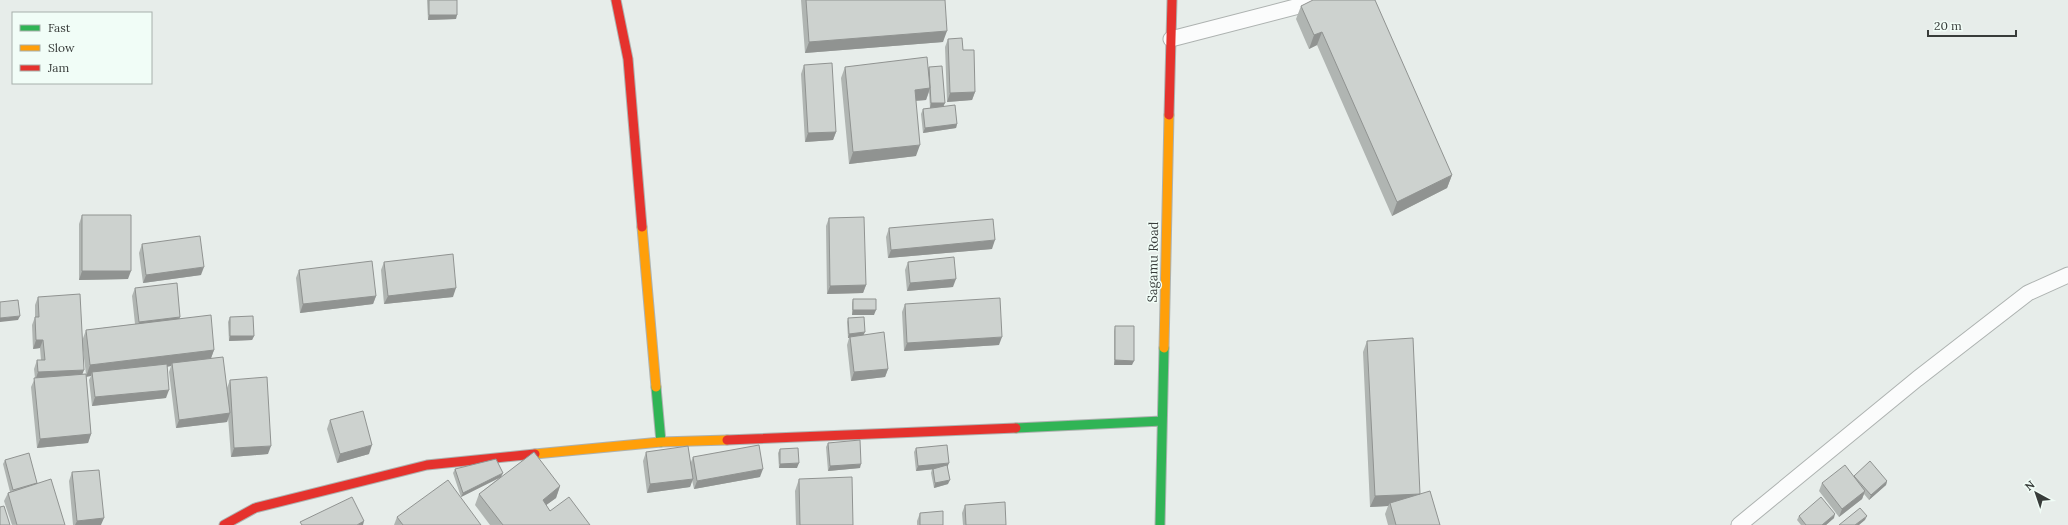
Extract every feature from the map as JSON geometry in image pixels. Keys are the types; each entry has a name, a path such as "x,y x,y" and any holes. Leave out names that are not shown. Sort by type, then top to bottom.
{"main road":[{"path":"616,0 628,59 661,442"},
{"name":"Sagamu Road","path":"1160,525 1172,0"},
{"path":"224,525 255,508 427,465 661,442 1162,421"}],"lane":[{"path":"1171,39 1322,0"},
{"path":"1739,525 1917,379 2028,293 2068,275"}],"building":[{"path":"429,0 457,0 457,15 429,15"},
{"path":"806,0 945,0 947,31 809,42"},
{"path":"1313,0 1375,0 1452,175 1397,202 1322,32 1314,35 1301,6"},
{"path":"962,38 963,50 974,50 975,92 950,93 948,39"},
{"path":"927,57 930,88 915,90 920,145 853,152 845,67"},
{"path":"832,63 836,132 808,133 804,65"},
{"path":"942,66 945,103 931,103 929,67"},
{"path":"955,105 957,124 925,128 923,109"},
{"path":"82,215 131,215 131,271 82,271"},
{"path":"864,217 866,285 830,286 829,218"},
{"path":"993,219 995,240 891,250 889,228"},
{"path":"200,236 204,267 146,275 142,244"},
{"path":"453,254 456,288 388,296 384,262"},
{"path":"954,257 956,279 910,283 908,262"},
{"path":"372,261 376,296 303,304 299,270"},
{"path":"177,283 180,317 139,322 135,288"},
{"path":"80,294 84,370 38,372 37,360 45,360 43,340 36,340 35,317 39,317 38,297"},
{"path":"1000,298 1002,337 907,343 905,304"},
{"path":"853,299 876,299 876,310 853,310"},
{"path":"18,300 20,316 0,318 0,302"},
{"path":"211,315 214,350 90,365 86,330"},
{"path":"253,316 254,336 230,336 230,317"},
{"path":"864,317 865,332 849,334 848,318"},
{"path":"1115,326 1134,326 1134,361 1115,360"},
{"path":"884,332 888,369 854,372 850,337"},
{"path":"1413,338 1420,494 1375,496 1367,341"},
{"path":"223,357 230,413 179,420 172,363"},
{"path":"167,364 169,390 95,397 92,372"},
{"path":"86,374 91,434 40,439 34,378"},
{"path":"267,377 271,446 234,448 230,380"},
{"path":"363,411 372,445 340,454 330,420"},
{"path":"860,440 861,464 830,466 828,443"},
{"path":"759,445 763,469 697,481 693,457"},
{"path":"947,445 949,463 918,466 916,448"},
{"path":"688,446 693,479 650,484 646,452"},
{"path":"798,448 799,463 780,464 780,449"},
{"path":"534,452 560,486 543,500 550,511 569,497 590,525 503,525 479,494"},
{"path":"29,453 37,483 13,490 5,460"},
{"path":"496,459 503,473 463,493 455,469"},
{"path":"1870,461 1887,481 1871,495 1854,476"},
{"path":"947,465 950,480 935,483 933,469"},
{"path":"1845,465 1865,491 1842,509 1822,483"},
{"path":"99,470 104,518 77,521 72,472"},
{"path":"852,477 853,525 800,525 799,479"},
{"path":"51,479 65,525 17,525 8,493"},
{"path":"448,480 481,525 403,525 397,517"},
{"path":"1430,491 1440,525 1396,525 1390,503"},
{"path":"352,497 364,521 357,525 302,525 300,522"},
{"path":"1821,497 1835,514 1822,525 1806,525 1799,516"},
{"path":"1005,502 1006,525 966,525 965,505"},
{"path":"4,506 10,525 0,525 0,507"},
{"path":"1860,508 1867,516 1855,525 1839,525"},
{"path":"943,511 943,525 920,525 920,513"}],"traffic: fast":[{"path":"1160,525 1164,348"},
{"path":"656,387 661,442"},
{"path":"1016,428 1162,421"}],"traffic: slow":[{"path":"1164,348 1169,115"},
{"path":"642,227 656,387"},
{"path":"535,454 661,442 727,440"}],"traffic: jam":[{"path":"616,0 628,59 642,227"},
{"path":"1169,115 1172,0"},
{"path":"727,440 1016,428"},
{"path":"224,525 255,508 427,465 535,454"}]}
